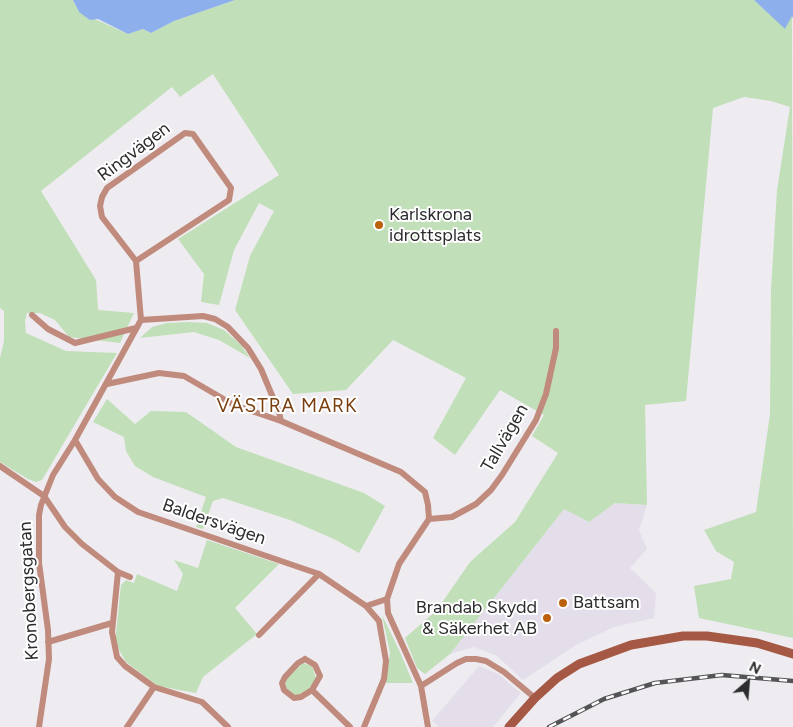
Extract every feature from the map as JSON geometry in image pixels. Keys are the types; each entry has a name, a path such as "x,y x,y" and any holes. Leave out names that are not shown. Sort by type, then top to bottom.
{"main road":[{"path":"510,727 535,698 557,678 579,664 613,650 655,640 683,636 730,638 756,643 793,654"}],"street":[{"name":"Ringvägen","path":"184,133 193,134 231,188 229,200 136,261 102,216 100,206 102,197 107,188 184,133"},
{"path":"32,315 48,329 75,343 136,328 141,320 136,261"},
{"path":"141,320 185,316 215,319 231,329 248,348 261,369 281,421"},
{"name":"Kronobergsgatan","path":"39,727 47,680 48,642 39,563 39,516 44,496 53,475 75,440 136,328"},
{"name":"Tallvägen","path":"429,519 452,517 476,504 502,476 531,430 546,394 556,348 556,331"},
{"path":"106,384 158,373 184,376 234,405 281,421 402,472 425,492 429,519 399,564 386,600 388,613 421,686 428,727"},
{"name":"Baldersvägen","path":"75,440 98,479 115,497 138,512 318,574 366,606"},
{"path":"0,466 44,496 70,533 118,572 130,577"},
{"path":"118,572 112,623 113,647 117,657 125,666 154,687 202,702 228,727"},
{"path":"260,635 318,574"},
{"path":"364,727 384,679 386,661 379,621 366,606 386,600"},
{"path":"48,642 112,623"},
{"path":"305,659 315,665 320,676 312,690 301,698 294,698 284,690 282,683 285,676 305,659"},
{"path":"421,686 457,663 466,659 476,659 493,665 535,698"},
{"path":"127,727 154,687"},
{"path":"312,690 350,727"}],"shaded area":[{"path":"615,503 647,505 639,530 647,549 630,568 656,593 654,618 614,627 576,645 523,680 497,656 474,647 450,654 564,509 589,522"},
{"path":"479,666 498,674 521,693 493,727 439,727 432,721"}],"green space":[{"path":"0,0 73,0 79,12 128,34 143,29 151,33 174,21 235,0 754,0 785,28 792,15 793,638 699,618 694,586 731,579 734,562 716,551 704,530 756,512 770,414 771,290 777,190 790,107 771,101 744,97 713,108 686,401 645,405 647,505 615,503 589,522 564,509 450,654 425,674 417,668 405,638 437,610 470,562 515,522 558,453 532,436 544,415 500,390 455,455 433,438 466,378 393,340 346,390 293,394 235,310 250,256 274,211 259,203 234,250 219,305 201,302 204,274 178,239 279,175 213,74 180,97 172,87 41,191 96,280 98,310 134,313 120,343 69,337 55,320 40,313 27,313 25,321 26,333 66,351 117,353 42,480 36,482 28,479 0,462 0,358 4,341 4,311 0,308"},
{"path":"167,323 207,323 224,330 241,345 250,358 219,340 194,332 140,338 152,327"},
{"path":"107,399 135,424 151,411 186,412 236,447 364,493 385,506 359,553 334,539 290,520 223,498 213,501 203,529 196,527 206,497 153,477 135,466 126,451 124,437 93,422"},
{"path":"207,540 279,564 235,608 257,634 203,677 196,693 158,686 126,662 115,643 121,585 126,580 134,583 137,574 177,591 183,574 174,560 198,568"},
{"path":"382,615 413,683 386,683 390,653"},
{"path":"303,663 312,666 316,678 311,688 299,696 293,695 285,686 287,678"}],"water":[{"path":"73,0 235,0 174,21 151,33 143,29 128,34 98,19 90,20 79,12"},
{"path":"754,0 793,0 793,19 792,16 785,29"}],"railway":[{"path":"549,727 604,699 655,683 722,675 793,681"}],"place":[{"name":"Karlskrona idrottsplats","path":"379,225"},
{"name":"Battsam","path":"563,603"},
{"name":"Brandab Skydd & Säkerhet AB","path":"547,618"}],"district":[{"name":"VÄSTRA MARK","path":"287,406"}]}
